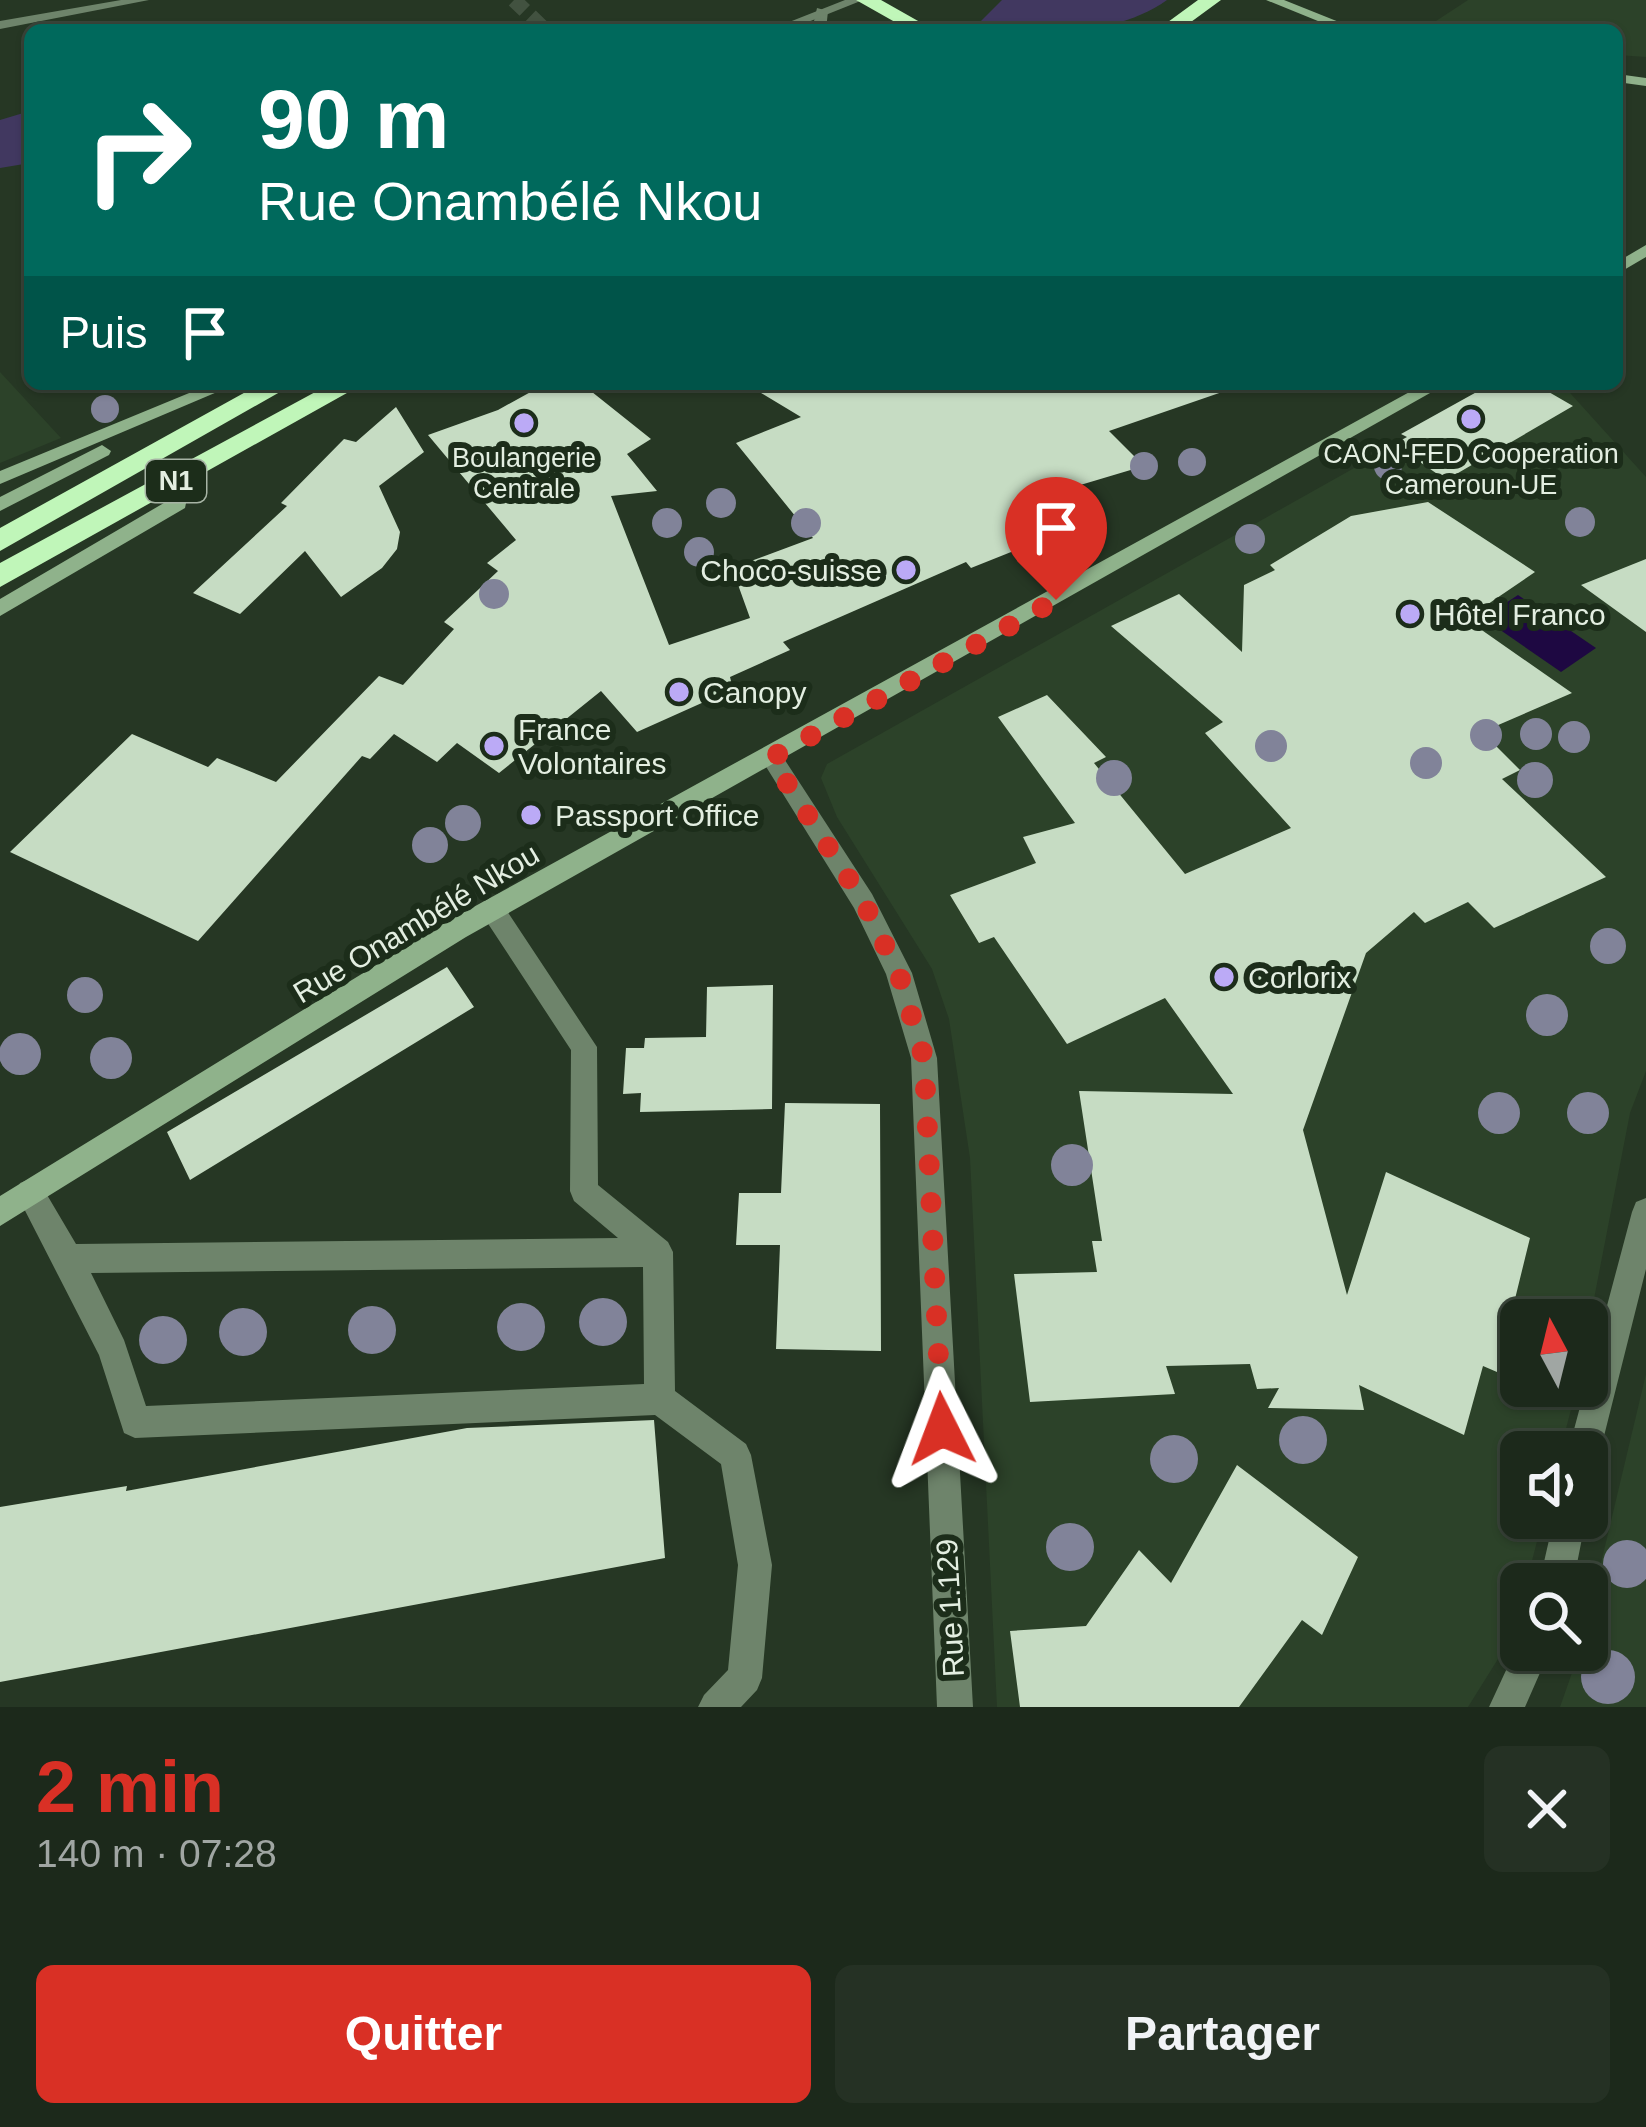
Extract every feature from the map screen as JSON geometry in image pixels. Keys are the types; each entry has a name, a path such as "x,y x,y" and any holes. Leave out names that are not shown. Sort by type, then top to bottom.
{"highway":[{"path":"861,0 884,22"},
{"path":"1179,24 1210,0"},
{"name":"N1","path":"0,541 187,431 269,390"},
{"name":"N1","path":"0,576 339,390"}],"main road":[{"path":"1272,0 1336,24"},
{"path":"0,478 212,390"},
{"name":"Rue Onambélé Nkou","path":"0,1212 492,909 1426,390"},
{"path":"0,505 113,446 142,421"},
{"path":"0,608 151,523 178,503 181,478"}],"street":[{"path":"0,25 143,0"},
{"path":"791,24 861,0"},
{"path":"820,24 822,11"},
{"name":"Rue 1.129","path":"771,758 863,901 899,974 924,1058 955,1707"},
{"path":"492,909 584,1047 584,1191 658,1252 660,1400"},
{"path":"30,1193 113,1351 134,1422 660,1400 735,1455 755,1565 745,1678 716,1707"},
{"path":"1589,1431 1646,1212"},
{"path":"68,1259 658,1252"},
{"path":"1507,1707 1523,1671"}],"shaded area":[{"path":"1002,0 1167,0 1112,24 978,24"},
{"path":"1468,0 1646,0 1646,57 1623,55 1623,24 1436,21"},
{"path":"24,113 24,164 0,168 0,120"},
{"path":"0,372 61,438 0,463"},
{"path":"1480,390 1567,390 1646,477 1646,1071 1630,1113 1594,1299 1500,1299 1500,1407 1572,1407 1565,1431 1500,1431 1500,1539 1538,1539 1531,1563 1500,1563 1500,1656 1468,1707 997,1707 970,1158 949,1019 932,969 837,817 821,778 827,764 1397,444"},
{"path":"1518,595 1596,648 1561,672 1483,618"},
{"path":"1646,1374 1646,1707 1560,1707 1573,1671 1608,1671 1608,1563 1601,1563"}],"building":[{"path":"534,390 590,390 651,439 627,454 657,491 611,496 669,645 750,618 732,568 813,538 736,443 801,417 756,390 1225,391 1109,431 1144,466 1020,503 1049,537 971,568 966,562 783,642 790,650 730,677 733,689 637,732 601,691 499,773 457,743 437,762 394,734 370,759 362,756 198,941 10,852 132,734 208,767 217,758 276,782 379,676 403,685 454,629 444,622 498,571 487,563 516,540 428,435 498,410"},
{"path":"1480,390 1545,390 1573,406 1446,480 1394,444 1407,437 1401,434"},
{"path":"396,407 424,452 379,486 400,532 397,549 382,568 341,597 305,551 240,614 193,593 287,506 281,503 344,439 356,442"},
{"path":"1428,502 1535,572 1466,619 1572,693 1482,732 1520,770 1502,779 1606,877 1494,928 1468,902 1425,923 1414,912 1366,953 1303,1130 1347,1295 1386,1172 1530,1238 1515,1299 1500,1299 1497,1372 1483,1366 1464,1435 1359,1385 1364,1410 1268,1408 1279,1388 1257,1389 1250,1364 1166,1366 1175,1394 1030,1402 1014,1274 1097,1272 1092,1241 1102,1241 1079,1091 1233,1094 1165,998 1067,1044 994,937 979,943 950,895 1036,863 1023,837 1075,823 998,717 1047,695 1106,757 1094,763 1185,874 1291,828 1205,733 1223,722 1111,626 1179,594 1242,652 1244,585 1275,570 1270,565 1351,516"},
{"path":"1646,559 1646,632 1581,585"},
{"path":"447,967 474,1007 190,1180 167,1132"},
{"path":"773,985 772,1109 640,1112 641,1093 623,1094 626,1048 644,1048 645,1038 706,1037 707,987"},
{"path":"785,1103 880,1104 881,1351 776,1349 780,1245 736,1245 739,1193 781,1193"},
{"path":"654,1420 665,1558 0,1682 0,1507 127,1486 126,1491 467,1428"},
{"path":"1237,1465 1358,1557 1322,1635 1302,1620 1239,1707 1020,1707 1010,1631 1086,1626 1139,1550 1171,1583"}],"tunnel":[{"path":"514,0 539,24"}],"place":[{"name":"CAON-FED Cooperation Cameroun-UE","path":"1471,419"},
{"name":"Boulangerie Centrale","path":"524,423"},
{"name":"Choco-suisse","path":"906,570"},
{"name":"Hôtel Franco","path":"1410,614"},
{"name":"Canopy","path":"679,692"},
{"name":"France Volontaires","path":"494,746"},
{"name":"Passport Office","path":"531,815"},
{"name":"Corlorix","path":"1224,977"}],"route":[{"path":"942,1429 924,1058 899,974 863,901 771,758 1056,600"}]}
